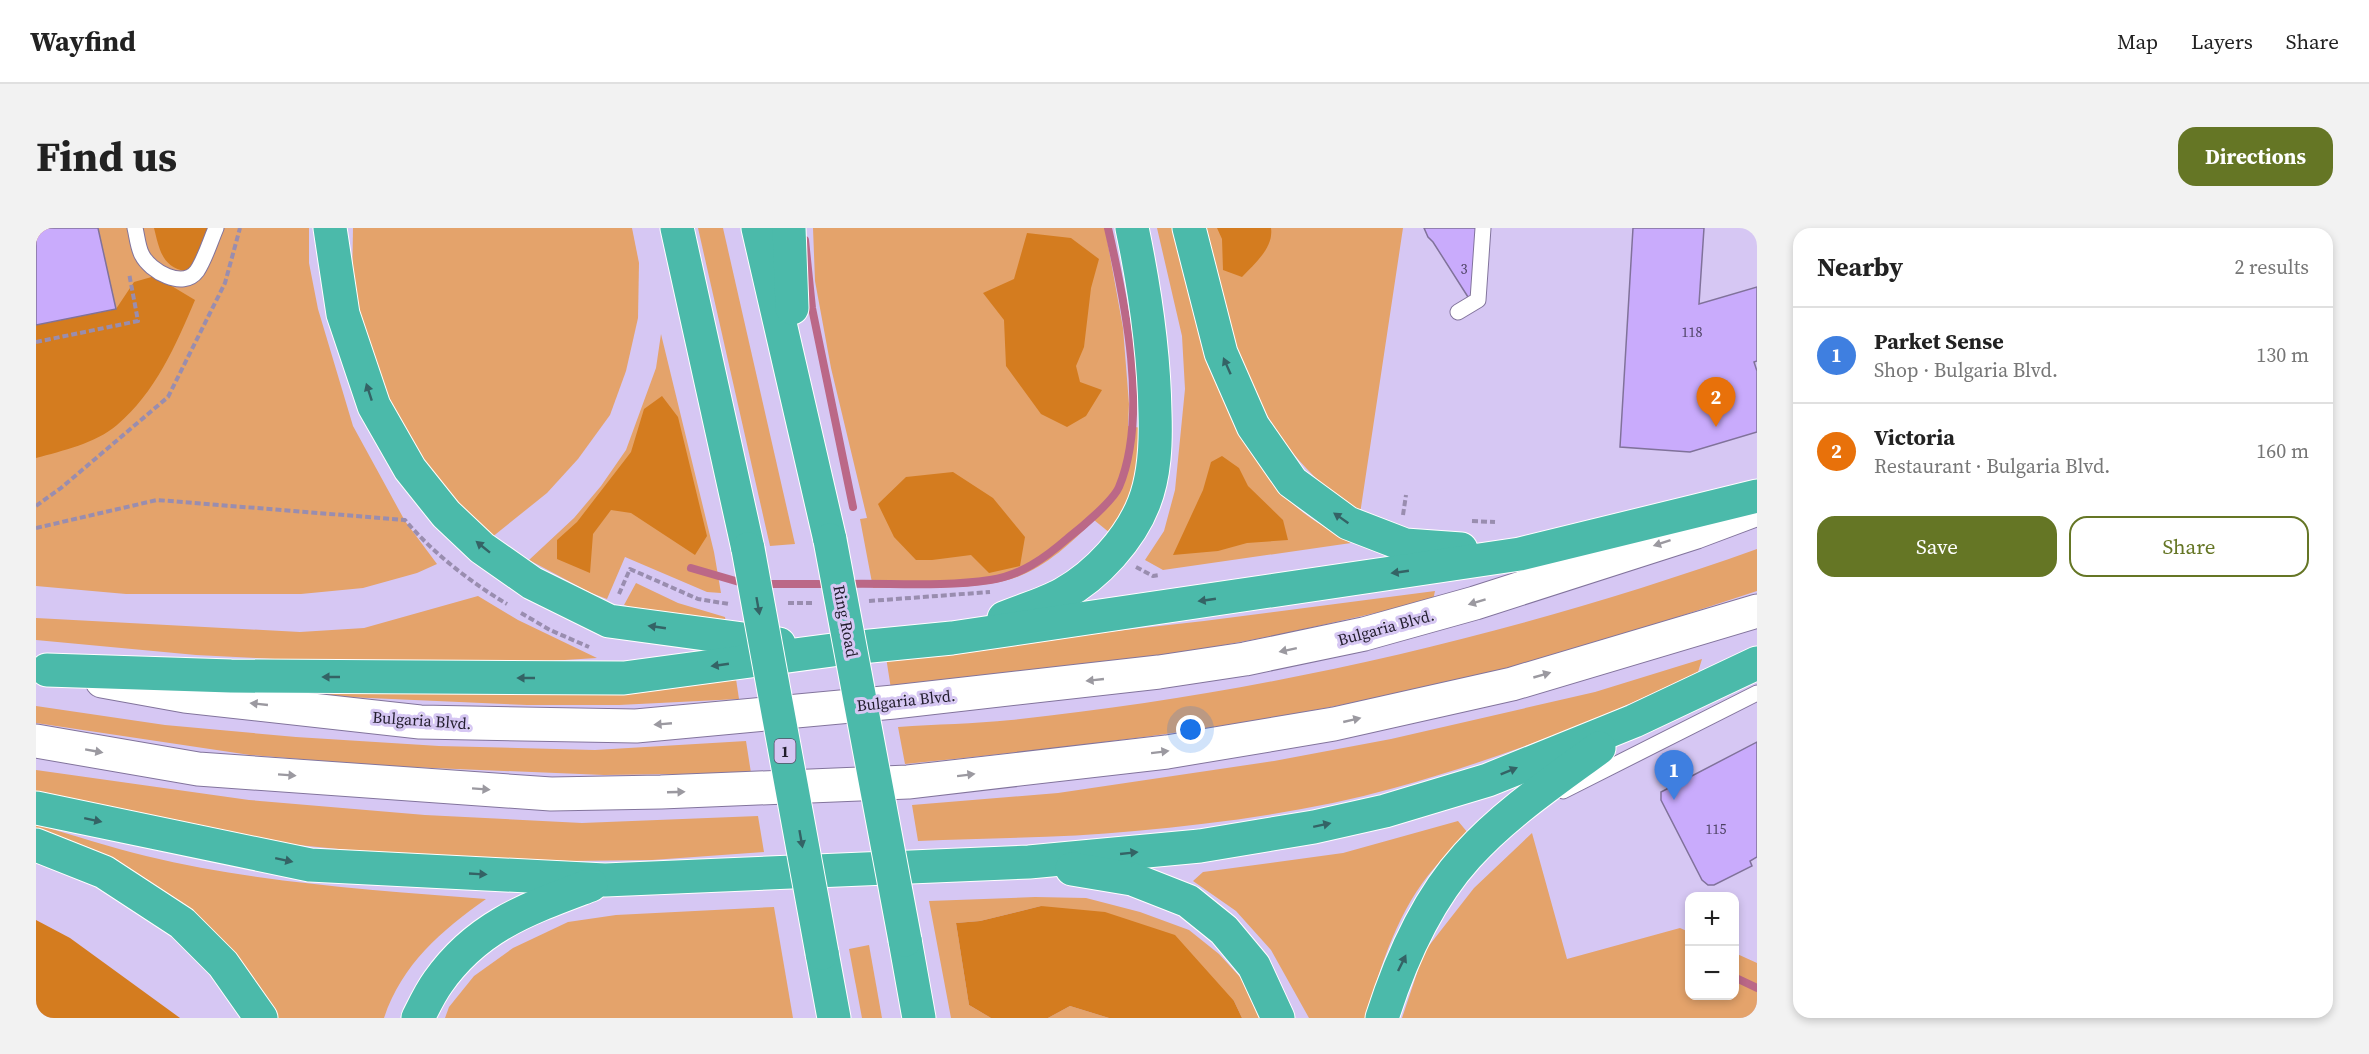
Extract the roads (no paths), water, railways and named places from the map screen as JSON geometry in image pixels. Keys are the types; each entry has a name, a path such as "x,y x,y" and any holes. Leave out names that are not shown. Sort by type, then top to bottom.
{"highway":[{"path":"330,228 343,314 374,406 410,469 446,514 482,548 532,583 609,621 775,644 840,649"},
{"name":"1","path":"677,228 748,549 834,1018"},
{"name":"Ring Road","path":"758,228 830,540 918,1018"},
{"path":"789,228 796,388"},
{"path":"952,638 1063,594 1088,576 1112,553 1129,531 1144,503 1156,443 1154,367 1145,288 1132,228"},
{"path":"1189,228 1221,353 1253,426 1292,482 1348,523 1405,545 1520,554"},
{"path":"41,669 231,676 624,678 840,649 952,638 1520,554 1757,496"},
{"path":"36,808 310,865 605,880 1029,862 1200,846 1314,827 1375,813 1488,780 1634,721 1757,663"},
{"path":"1382,1018 1394,981 1438,893 1467,856 1525,803 1634,721"},
{"path":"36,845 104,872 182,923 223,964 261,1018"},
{"path":"1029,862 1132,879 1188,901 1224,930 1254,966 1278,1018"},
{"path":"418,1018 438,982 471,944 512,916 605,880"}],"main road":[{"name":"Bulgaria Blvd.","path":"41,669 185,696 420,722 636,726 859,705 1160,672 1245,658 1364,634 1475,603 1696,532 1757,509"},
{"path":"36,741 198,769 551,794 707,791 908,782 1167,752 1334,724 1512,684 1757,611"}],"lane":[{"path":"135,228 141,255 152,268 168,276 182,279 196,272 216,228"},
{"path":"1458,312 1478,300 1483,228"},
{"path":"1507,819 1757,693"}],"waterway":[{"path":"845,584 954,583 990,580 1012,575 1032,565 1081,528 1116,493 1128,458 1133,393 1127,323 1108,228"},
{"path":"805,240 812,308 853,507"},
{"path":"691,568 746,584"},
{"path":"764,584 830,584"},
{"path":"1739,979 1757,988"}],"place":[{"name":"Victoria","path":"1716,427"},
{"name":"Parket Sense","path":"1674,800"}]}
